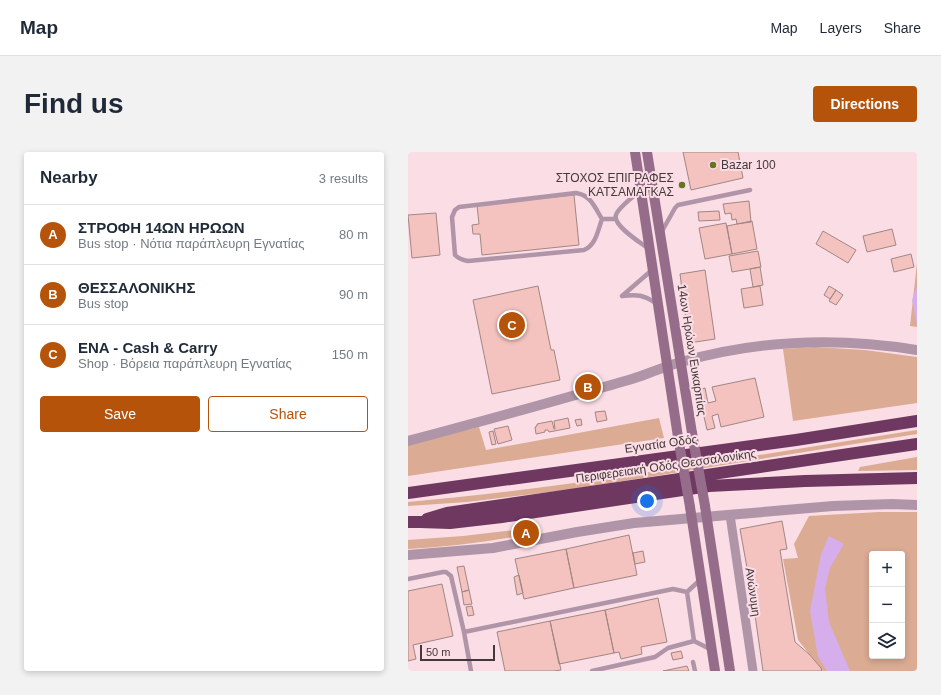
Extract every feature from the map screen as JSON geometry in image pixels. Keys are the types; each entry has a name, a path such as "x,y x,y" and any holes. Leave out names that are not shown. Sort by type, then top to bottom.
{"highway":[{"name":"Εγνατία Οδός","path":"408,493 796,440 917,421"},
{"name":"Περιφερειακή Οδός Θεσσαλονίκης","path":"414,522 447,513 917,444"},
{"path":"414,522 450,523 502,517 709,486 917,478"},
{"path":"869,479 888,483 917,485"}],"main road":[{"path":"635,152 678,437 716,671"},
{"name":"14ων Ηρώων Ευκαρπίας","path":"646,152 705,506 730,671"}],"street":[{"path":"408,441 512,414 640,376 680,362 753,347 790,343 861,343 917,350"},
{"path":"408,555 493,548 634,523 833,506 892,504 917,505"},
{"name":"Ανώνυμη","path":"730,516 752,671"}],"lane":[{"path":"641,190 616,213 615,219 618,225 650,250"},
{"path":"660,235 678,205 750,190"},
{"path":"576,193 587,196 590,199 602,219 593,244 584,250 468,260 458,258 455,254 452,217 455,210 459,208 576,193"},
{"path":"602,219 615,219"},
{"path":"653,269 622,296 637,294 659,304"},
{"path":"408,579 443,572 449,574 452,578 471,671"},
{"path":"687,592 701,579"},
{"path":"464,632 673,589 687,592"},
{"path":"687,592 694,641"},
{"path":"592,671 655,657 668,648 694,641 712,650"},
{"path":"693,662 695,671"}],"shaded area":[{"path":"917,263 917,327 910,326"},
{"path":"917,286 917,326 912,300"},
{"path":"815,347 865,350 917,357 917,403 793,421 783,349"},
{"path":"659,418 664,438 408,476 408,445 479,427 486,450"},
{"path":"917,430 917,434 567,490 467,502 408,506 408,502 472,496 600,479"},
{"path":"917,457 917,470 858,471 860,467"},
{"path":"879,512 917,512 917,671 823,671 798,640 783,559 798,558 794,544 809,516"},
{"path":"524,529 525,535 510,538 452,546 408,549 408,540 463,536"},
{"path":"829,536 844,544 830,568 825,589 829,622 850,671 827,671 818,657 810,611 821,554"}],"building":[{"name":"Bazar 100","path":"683,152 738,152 743,178 691,190"},
{"path":"574,195 579,245 482,255 480,234 473,234 472,225 479,224 477,205"},
{"path":"749,201 751,222 737,224 736,219 732,220 731,213 725,214 723,204"},
{"path":"719,211 720,220 699,221 698,212"},
{"path":"436,213 440,255 412,258 408,215"},
{"path":"752,221 757,249 732,254 727,226"},
{"path":"726,223 732,254 705,259 699,228"},
{"path":"892,229 896,245 867,252 863,236"},
{"path":"823,231 856,250 848,263 816,244"},
{"path":"758,251 761,267 732,272 729,256"},
{"path":"911,254 914,267 894,272 891,259"},
{"path":"760,267 763,285 753,287 750,269"},
{"path":"705,270 715,339 689,343 680,274"},
{"path":"538,286 551,350 554,350 560,380 492,394 473,300"},
{"path":"760,286 763,305 744,308 741,289"},
{"path":"829,286 836,290 830,299 824,295"},
{"path":"836,290 843,295 836,305 829,301"},
{"path":"755,378 764,417 721,427 718,414 712,416 715,428 707,430 698,390 705,388 708,403 716,401 712,387"},
{"path":"605,411 607,420 597,422 595,412"},
{"path":"568,418 570,428 549,432 548,430 545,430 545,432 536,434 535,427 537,424 552,421 555,429 554,421"},
{"path":"581,419 582,425 577,426 575,420"},
{"path":"508,426 512,440 498,444 494,429"},
{"path":"493,431 496,444 492,445 489,432"},
{"path":"782,521 787,549 780,550 795,642 809,654 822,671 763,671 753,601 740,529"},
{"path":"629,535 637,575 574,588 566,549"},
{"path":"566,549 574,588 524,599 515,559"},
{"path":"643,551 645,562 635,564 633,553"},
{"path":"464,566 469,590 462,592 457,567"},
{"path":"519,575 523,593 517,595 514,577"},
{"path":"442,584 453,636 413,645 416,659 408,661 408,591"},
{"path":"469,590 472,604 464,605 462,592"},
{"path":"658,598 667,642 641,647 642,654 621,659 619,652 614,653 605,610"},
{"path":"472,606 474,615 468,616 466,607"},
{"path":"605,610 614,653 559,664 550,621"},
{"path":"550,621 561,670 505,671 497,632"},
{"path":"681,651 683,658 673,660 671,653"},
{"path":"687,666 689,671 663,671"}],"place":[{"name":"Bazar 100","path":"713,165"},
{"name":"ΣΤΟΧΟΣ ΕΠΙΓΡΑΦΕΣ ΚΑΤΣΑΜΑΓΚΑΣ","path":"682,185"},
{"name":"ENA - Cash & Carry","path":"512,325"},
{"name":"ΘΕΣΣΑΛΟΝΙΚΗΣ","path":"588,387"},
{"name":"ΣΤΡΟΦΗ 14ΩΝ ΗΡΩΩΝ","path":"526,533"}]}
